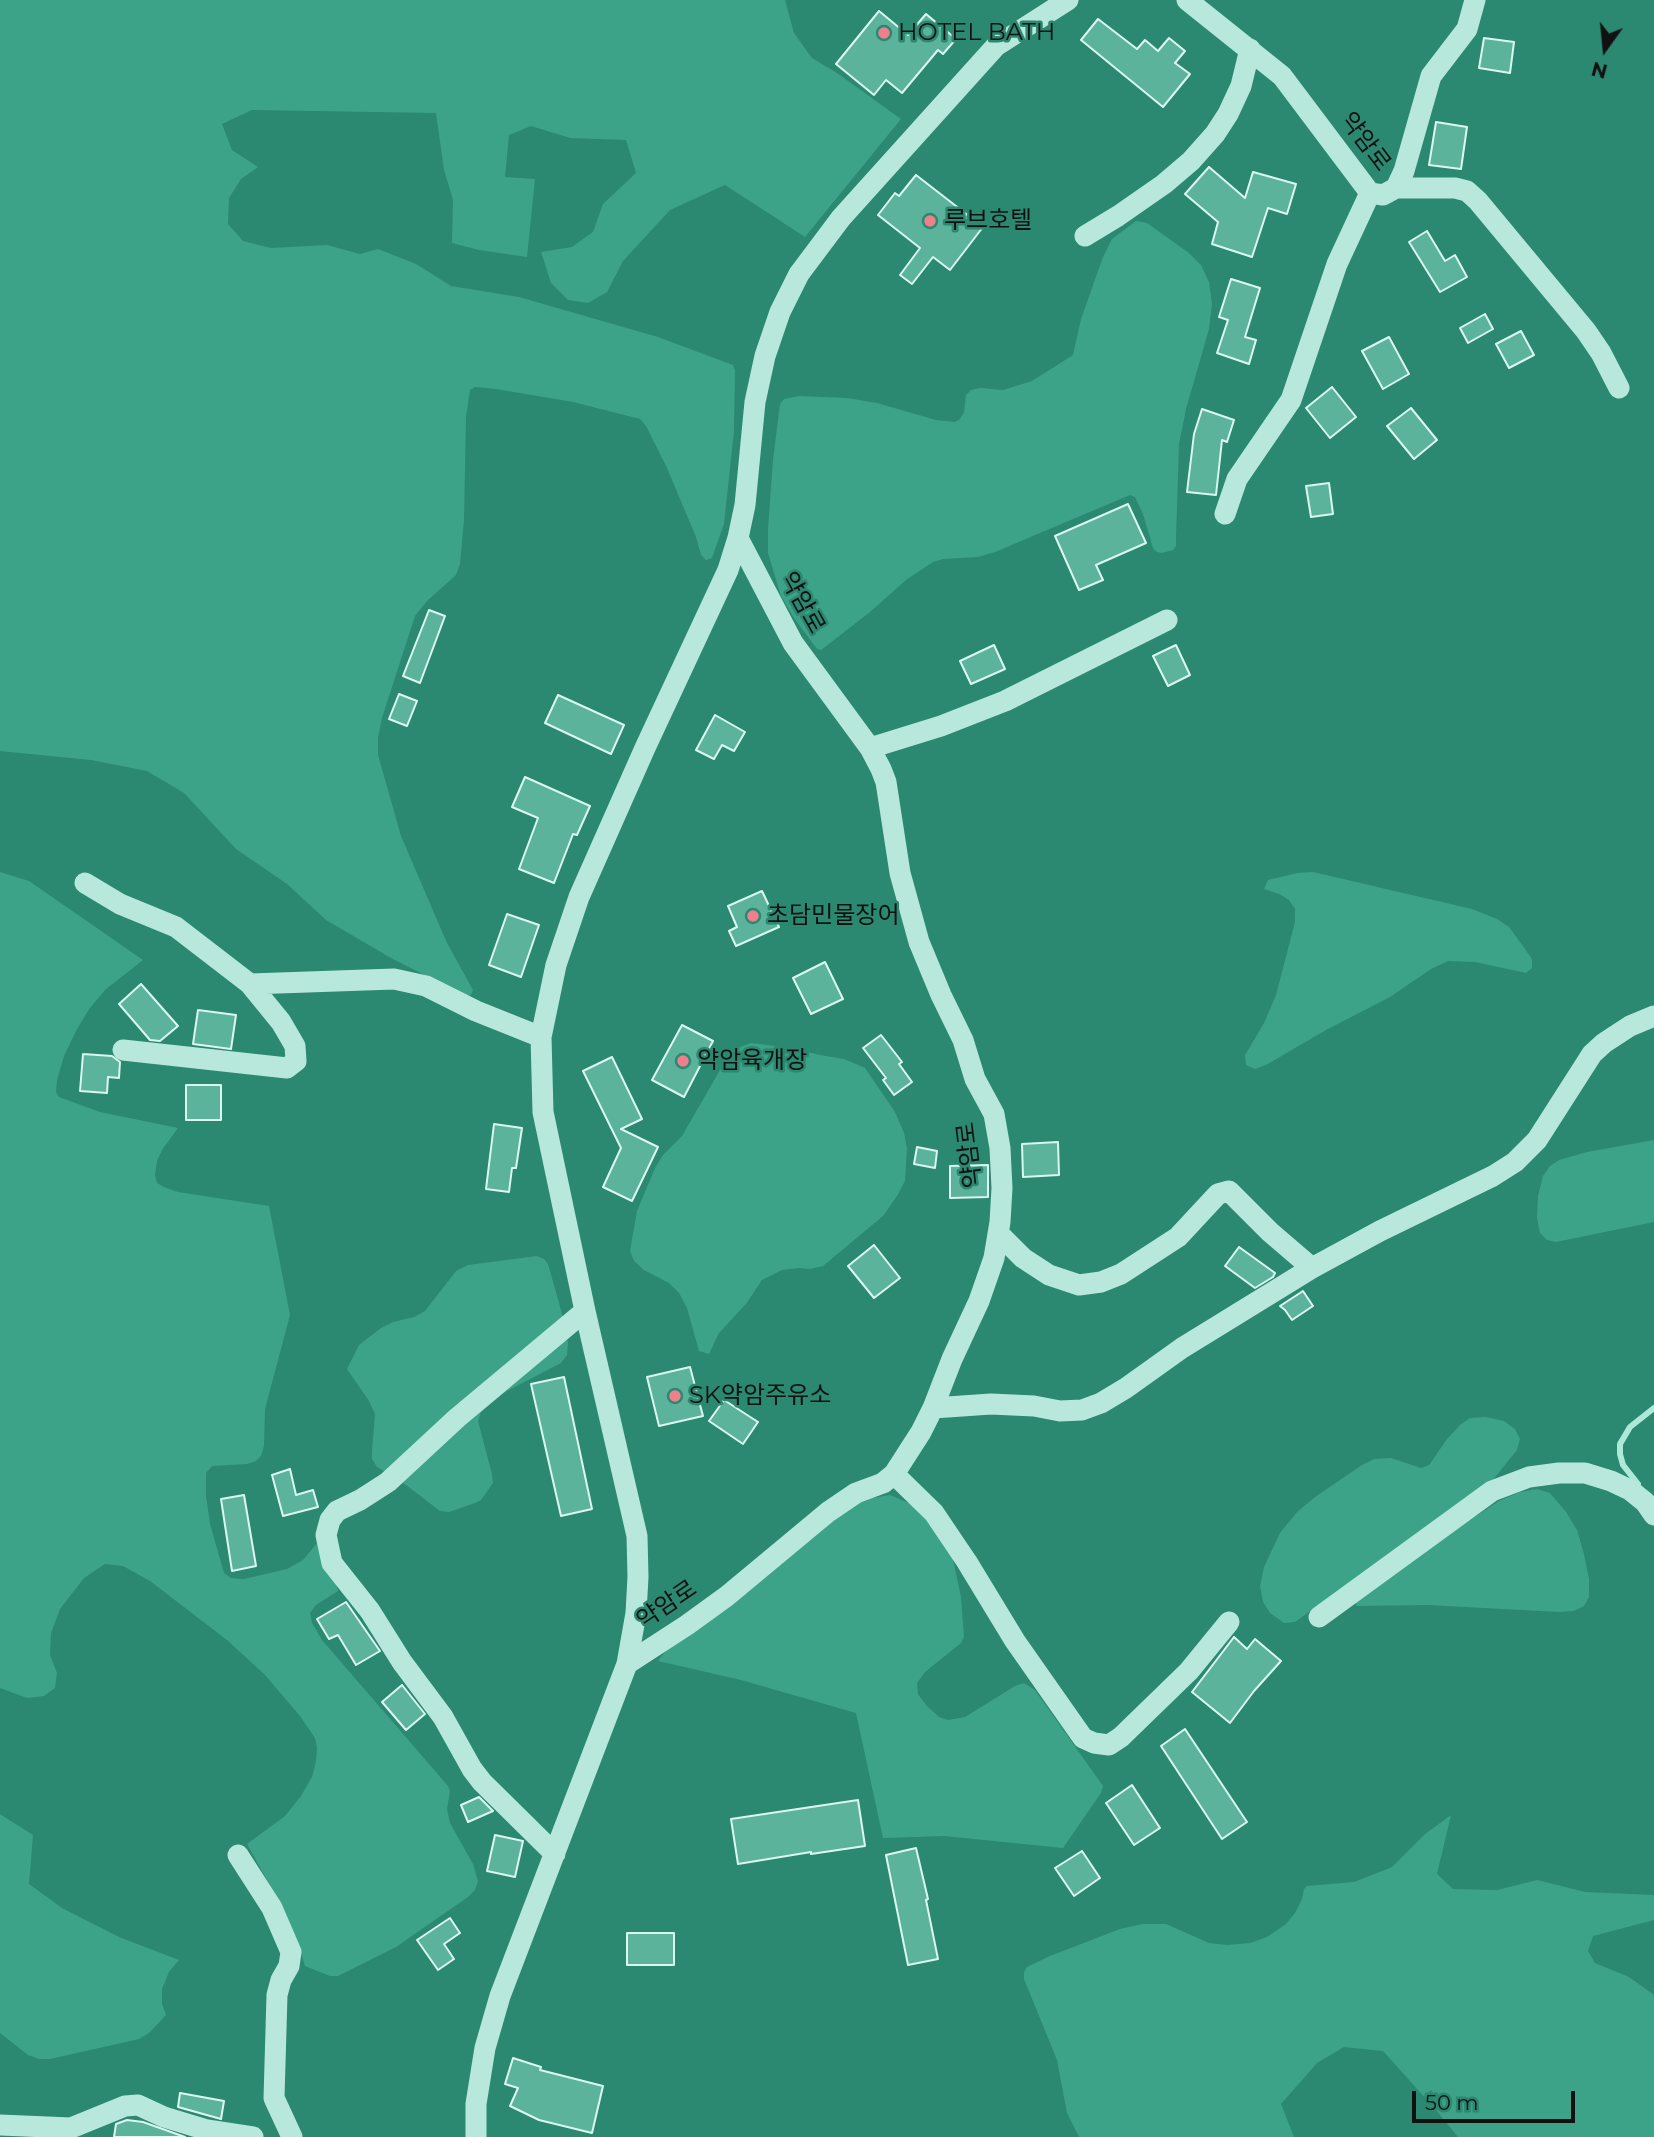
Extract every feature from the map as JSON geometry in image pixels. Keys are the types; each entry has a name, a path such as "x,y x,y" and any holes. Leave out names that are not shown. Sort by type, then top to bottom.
{"street":[{"name":"약암로","path":"476,2137 476,2104 485,2048 500,1996 627,1664 636,1613 637,1536 543,1112 541,1037 556,965 579,897 728,570 745,505 755,402 765,356 780,312 799,274 841,218 996,46 1068,0"},
{"name":"약암로","path":"1187,0 1282,76 1370,193 1383,195 1396,188 1455,188 1467,191 1586,331 1619,387"},
{"path":"1396,188 1404,170 1431,76 1467,29 1475,0"},
{"path":"1085,236 1164,184 1191,161 1215,134 1241,86 1250,50"},
{"path":"1225,514 1237,479 1291,400 1337,264 1370,193"},
{"name":"약암로","path":"627,1664 727,1596 828,1512 856,1493 883,1483 894,1474 933,1408 979,1301 994,1258 998,1233 1002,1188 995,1114 975,1079 963,1040 919,942 900,873 886,782 870,748 793,643 738,538"},
{"path":"870,748 941,726 1005,701 1167,620"},
{"path":"85,883 120,904 176,927 250,984 281,1022 295,1046 296,1061 287,1068 123,1050"},
{"path":"250,984 394,979 412,982 541,1037"},
{"path":"933,1408 991,1404 1034,1406 1060,1411 1082,1410 1101,1403 1182,1348 1312,1268 1380,1231 1493,1176 1515,1162 1537,1140 1592,1054 1630,1026 1654,1016"},
{"path":"998,1233 1023,1258 1049,1275 1079,1285 1101,1282 1121,1274 1178,1237 1218,1194 1229,1191 1270,1232 1312,1268"},
{"path":"555,1854 472,1769 443,1717 402,1662 370,1611 332,1563 326,1535 330,1520 337,1511 388,1482 457,1418 585,1311"},
{"path":"1319,1617 1492,1491 1529,1477 1559,1473 1585,1474 1611,1481 1630,1490 1645,1502 1654,1515"},
{"path":"894,1474 934,1513 1023,1652 1083,1738 1094,1743 1109,1745 1121,1737 1189,1671 1229,1622"},
{"path":"238,1855 272,1908 291,1952 289,1966 277,1995 274,2098 292,2137"},
{"path":"0,2125 71,2129 124,2106 138,2105 164,2117 207,2130 253,2137"}],"green space":[{"path":"0,0 785,0 794,33 812,58 901,119 805,237 725,185 670,210 623,261 607,292 588,303 568,300 551,283 541,252 572,247 593,232 603,204 636,173 626,140 570,138 531,126 509,135 505,177 535,179 527,257 452,243 453,200 444,170 436,113 252,110 222,124 232,150 258,167 241,179 229,198 228,224 243,241 271,248 327,245 360,254 378,249 416,264 451,286 519,297 658,337 733,365 735,370 734,431 724,524 712,558 706,560 701,555 667,468 640,419 573,402 496,389 475,387 470,390 466,417 464,520 460,564 456,575 427,601 415,616 382,718 378,755 401,836 447,943 473,990 471,995 466,996 391,958 326,920 287,884 236,849 184,793 147,771 91,760 0,751"},
{"path":"1136,221 1147,223 1189,253 1201,265 1209,282 1212,304 1209,329 1179,444 1176,546 1173,550 1162,553 1153,548 1143,514 1135,497 1130,495 995,552 978,557 933,562 906,580 821,650 817,649 781,596 768,553 773,460 780,404 784,399 800,396 847,398 877,403 936,420 955,422 964,412 966,395 971,390 1003,390 1032,381 1073,355 1081,319 1103,257 1112,239"},
{"path":"0,872 29,881 143,960 105,990 77,1029 64,1056 57,1080 56,1092 59,1097 100,1112 178,1128 157,1161 157,1183 164,1187 178,1192 269,1206 290,1315 265,1409 264,1446 261,1456 247,1464 212,1466 206,1473 210,1524 224,1573 231,1578 244,1579 287,1569 303,1560 323,1536 338,1591 316,1605 310,1613 312,1623 322,1640 448,1786 450,1791 447,1809 450,1823 473,1864 478,1881 475,1890 468,1897 396,1947 338,1976 330,1976 305,1966 284,1911 247,1844 285,1816 301,1796 312,1777 316,1761 315,1738 265,1675 227,1640 150,1581 123,1566 105,1564 84,1578 60,1609 51,1633 50,1655 57,1673 55,1688 44,1696 27,1698 0,1688"},
{"path":"1313,872 1472,909 1497,919 1509,927 1525,949 1532,959 1532,968 1526,973 1475,962 1448,961 1431,969 1390,997 1255,1069 1246,1065 1245,1055 1264,1023 1276,995 1295,922 1295,909 1289,900 1264,889 1268,880"},
{"path":"751,1043 844,1059 865,1068 895,1112 904,1133 907,1148 905,1181 883,1216 823,1266 782,1270 762,1280 746,1304 719,1333 709,1354 699,1351 687,1308 679,1293 669,1283 644,1270 634,1261 630,1251 637,1211 655,1168 663,1155 682,1136 720,1070 738,1048"},
{"path":"1654,1140 1654,1222 1556,1242 1547,1240 1540,1233 1537,1218 1538,1196 1543,1176 1550,1166 1559,1160 1587,1152"},
{"path":"537,1256 548,1264 568,1343 567,1355 561,1363 505,1392 481,1412 478,1421 493,1483 481,1500 449,1512 440,1511 377,1467 372,1459 375,1414 347,1369 359,1345 381,1328 425,1311 456,1271 468,1265"},
{"path":"1486,1417 1504,1421 1515,1429 1520,1439 1517,1450 1492,1481 1295,1622 1284,1623 1270,1613 1263,1602 1260,1586 1264,1567 1280,1533 1297,1512 1315,1497 1374,1459 1391,1458 1421,1468 1429,1465 1460,1425 1470,1418"},
{"path":"1537,1489 1550,1493 1577,1530 1589,1579 1589,1597 1584,1606 1574,1611 1559,1612 1428,1605 1357,1606 1355,1602 1361,1596 1499,1501 1520,1492"},
{"path":"890,1495 911,1504 929,1522 952,1555 961,1597 964,1637 961,1643 925,1672 917,1683 918,1694 939,1717 948,1720 965,1717 1024,1683 1035,1690 1103,1786 1101,1793 1063,1848 944,1836 883,1838 856,1713 741,1680 658,1661 668,1648 826,1522 866,1499"},
{"path":"0,1814 33,1835 29,1884 62,1908 119,1937 179,1960 169,1972 162,1989 162,2004 166,2015 149,2033 139,2039 50,2059 39,2059 28,2055 0,2033"},
{"path":"1451,1815 1437,1874 1453,1889 1497,1890 1537,1880 1585,1892 1654,1895 1654,1920 1593,1936 1588,1951 1595,1963 1629,1977 1654,1995 1654,2137 1458,2137 1383,2051 1344,2047 1317,2063 1281,2104 1294,2137 1079,2137 1067,2113 1057,2060 1024,1979 1027,1967 1120,1929 1143,1924 1166,1924 1209,1943 1227,1945 1250,1943 1267,1937 1286,1924 1295,1913 1307,1886 1354,1882 1392,1867 1425,1834"}],"building":[{"name":"HOTEL BATH","path":"879,11 908,35 926,14 956,39 943,54 938,50 902,93 886,80 874,95 836,64"},
{"path":"1098,19 1137,49 1145,40 1158,51 1169,38 1185,51 1175,63 1190,74 1163,107 1081,40"},
{"path":"1484,38 1514,42 1510,73 1479,68"},
{"path":"1436,122 1467,127 1461,169 1429,165"},
{"path":"1209,167 1245,198 1253,172 1296,184 1287,214 1268,208 1252,257 1212,244 1218,222 1185,194"},
{"name":"루브호텔","path":"916,175 983,227 950,270 933,257 912,284 900,275 920,248 878,215 895,193 899,196"},
{"path":"1427,231 1445,261 1455,255 1467,277 1440,292 1409,242"},
{"path":"1231,279 1260,288 1245,337 1256,340 1249,364 1217,353 1228,320 1219,317"},
{"path":"1485,314 1493,329 1468,343 1460,328"},
{"path":"1521,331 1534,355 1509,368 1496,344"},
{"path":"1389,337 1409,374 1383,389 1362,351"},
{"path":"1332,387 1356,417 1330,438 1306,408"},
{"path":"1411,408 1437,440 1414,459 1387,426"},
{"path":"1202,409 1234,420 1227,442 1222,440 1216,495 1187,492 1194,434"},
{"path":"1329,483 1333,514 1311,517 1306,486"},
{"path":"1128,504 1146,543 1096,565 1103,580 1079,590 1055,536"},
{"path":"429,610 445,616 420,683 403,676"},
{"path":"994,645 1005,669 971,684 960,661"},
{"path":"1176,645 1190,675 1168,686 1153,656"},
{"path":"399,694 417,701 407,726 389,719"},
{"path":"558,695 624,725 611,754 545,723"},
{"path":"715,715 745,732 734,751 722,745 714,759 696,750"},
{"path":"525,777 590,806 577,835 573,834 554,883 519,869 538,818 512,807"},
{"name":"초담민물장어","path":"762,891 779,927 736,946 729,931 737,927 728,906"},
{"path":"507,914 539,925 521,977 489,965"},
{"path":"825,962 843,999 811,1014 793,978"},
{"path":"141,984 178,1026 160,1041 150,1040 119,1004"},
{"path":"198,1010 236,1015 231,1049 193,1044"},
{"name":"약암육개장","path":"682,1025 713,1041 684,1097 652,1080"},
{"path":"881,1035 902,1062 899,1064 912,1082 894,1095 883,1080 886,1078 863,1048"},
{"path":"83,1054 112,1056 120,1062 119,1078 108,1077 107,1093 80,1091"},
{"path":"612,1057 642,1119 621,1129 658,1147 632,1201 603,1187 621,1148 583,1071"},
{"path":"186,1085 221,1085 221,1120 186,1120"},
{"path":"494,1124 522,1128 509,1192 486,1189"},
{"path":"1058,1142 1059,1175 1023,1177 1022,1144"},
{"path":"917,1147 937,1151 935,1168 914,1164"},
{"path":"988,1165 988,1197 950,1198 950,1166"},
{"path":"874,1245 900,1278 874,1298 848,1266"},
{"path":"1239,1247 1275,1273 1273,1277 1255,1288 1225,1266"},
{"path":"1303,1291 1313,1306 1292,1320 1280,1306"},
{"name":"SK약암주유소","path":"690,1367 703,1416 659,1426 647,1377"},
{"path":"564,1377 592,1509 561,1516 531,1384"},
{"path":"724,1400 758,1422 743,1444 709,1421"},
{"path":"290,1469 296,1495 313,1490 318,1507 283,1516 272,1475"},
{"path":"244,1495 256,1566 232,1571 221,1499"},
{"path":"346,1602 380,1651 356,1665 338,1635 329,1639 317,1619"},
{"path":"1234,1637 1247,1649 1255,1639 1281,1661 1230,1723 1192,1692"},
{"path":"402,1685 425,1714 406,1730 382,1702"},
{"path":"1185,1729 1247,1822 1222,1839 1161,1746"},
{"path":"1132,1785 1160,1828 1134,1845 1106,1803"},
{"path":"479,1797 493,1811 468,1822 461,1805"},
{"path":"858,1800 865,1846 738,1864 731,1819"},
{"path":"495,1835 523,1841 515,1877 487,1871"},
{"path":"916,1848 938,1959 908,1965 886,1855"},
{"path":"1082,1851 1100,1878 1074,1896 1055,1868"},
{"path":"450,1918 460,1933 444,1944 454,1959 438,1970 417,1940"},
{"path":"627,1933 674,1933 674,1965 627,1965"},
{"path":"513,2058 541,2067 540,2070 603,2086 592,2133 539,2120 510,2106 518,2088 505,2084"},
{"path":"180,2093 224,2101 221,2119 178,2107"},
{"path":"127,2120 143,2122 185,2137 114,2137 116,2124"}],"waterway":[{"path":"1638,1484 1623,1465 1620,1444 1630,1427 1654,1408"}],"place":[{"name":"HOTEL BATH","path":"884,33"},
{"name":"루브호텔","path":"930,221"},
{"name":"초담민물장어","path":"753,916"},
{"name":"약암육개장","path":"683,1061"},
{"name":"SK약암주유소","path":"675,1396"}]}
